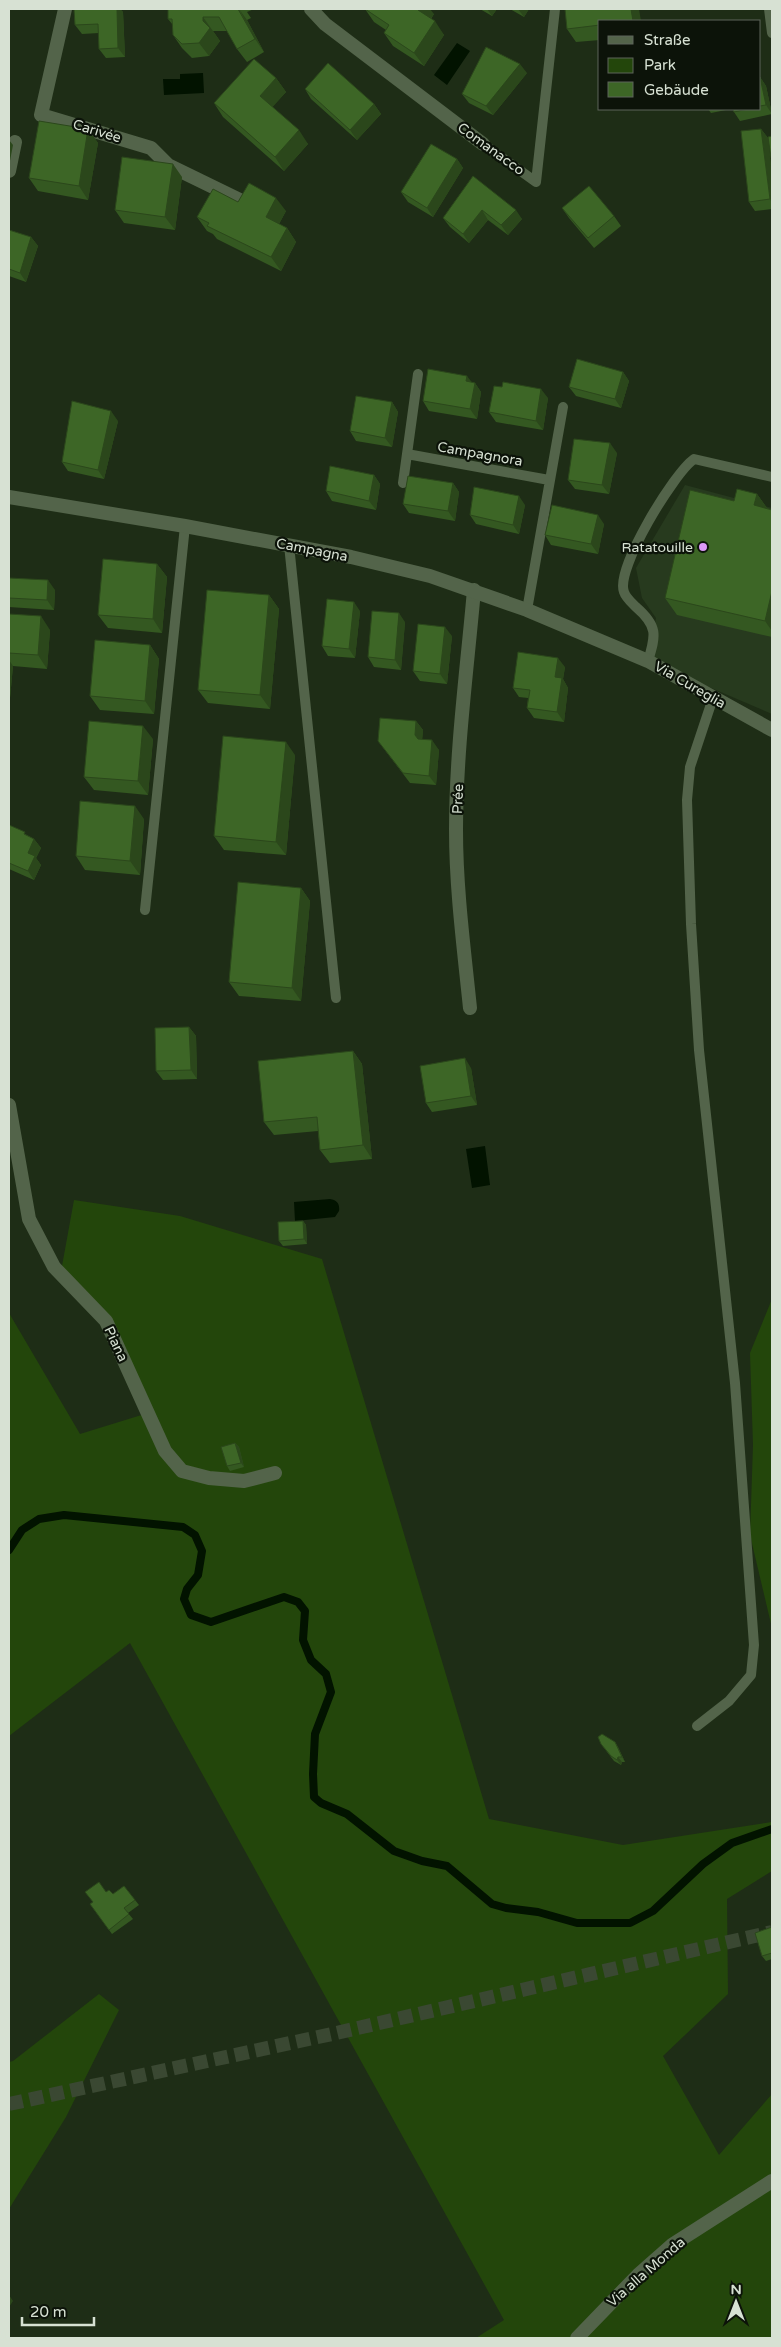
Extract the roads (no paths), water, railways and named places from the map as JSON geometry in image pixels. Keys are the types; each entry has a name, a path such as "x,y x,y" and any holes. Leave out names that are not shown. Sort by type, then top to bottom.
{"street":[{"name":"Carivée","path":"66,9 41,114 151,148 168,165 246,203"},
{"name":"Comanacco","path":"311,9 325,24 483,144"},
{"path":"9,171 15,142"},
{"name":"Campagna","path":"9,497 185,526 391,566 474,590 527,610 605,644"},
{"name":"Prée","path":"470,1008 458,884 456,829 461,732 474,590"},
{"name":"Via Cureglia","path":"605,644 648,661 772,730"},
{"name":"Piana","path":"9,1105 29,1219 54,1267 106,1321 165,1451 182,1471 209,1478 244,1481 275,1473"},
{"name":"Via alla Monda","path":"576,2338 638,2274 672,2245 772,2181"}],"lane":[{"name":"Comanacco","path":"483,144 536,182 555,9"},
{"path":"769,9 772,33"},
{"path":"403,483 418,374"},
{"path":"527,610 563,407"},
{"name":"Campagnora","path":"407,454 549,480"},
{"path":"648,661 654,643 654,627 646,615 627,598 624,592 623,580 628,558 673,482 683,468 694,459 772,477"},
{"path":"145,910 185,526"},
{"path":"289,546 336,998"},
{"path":"697,1726 729,1701 751,1675 754,1645 735,1383 700,1050 691,924 688,800 690,773 693,755 713,698"}],"waterway":[{"path":"9,1550 22,1530 39,1519 64,1515 183,1527 195,1535 202,1551 198,1575 187,1589 184,1599 191,1615 211,1622 284,1597 298,1602 305,1611 303,1640 311,1660 326,1674 331,1692 315,1734 314,1797 321,1803 347,1814 394,1851 422,1861 447,1866 492,1904 506,1908 538,1912 577,1923 630,1923 653,1911 703,1864 732,1843 772,1829"}],"tunnel":[{"path":"9,2104 332,2034 772,1932"}],"place":[{"name":"Ratatouille","path":"703,547"}]}
